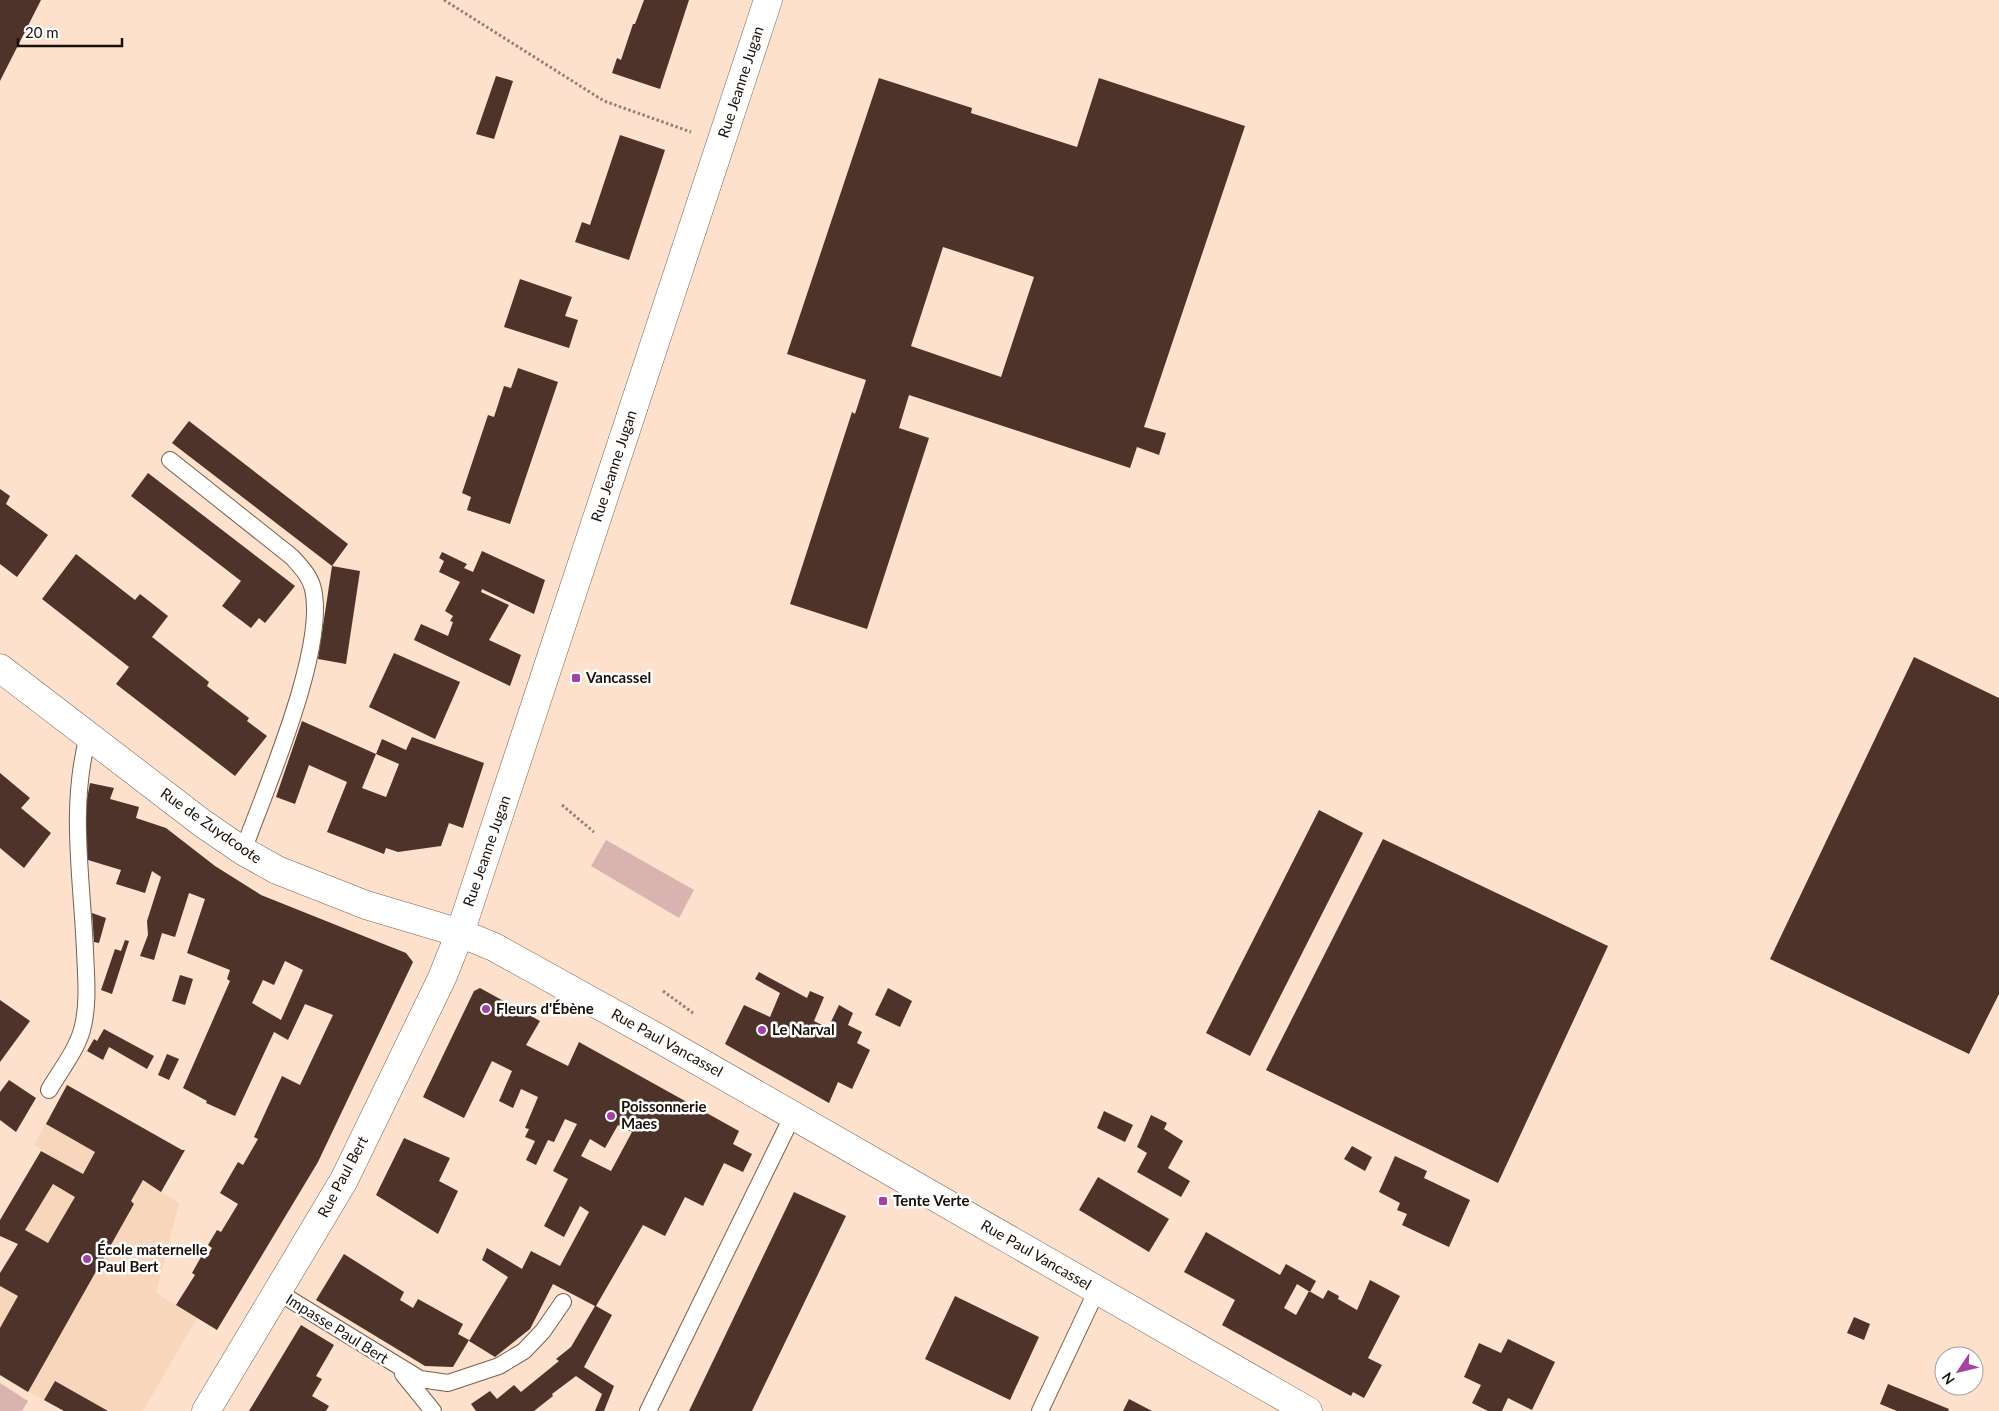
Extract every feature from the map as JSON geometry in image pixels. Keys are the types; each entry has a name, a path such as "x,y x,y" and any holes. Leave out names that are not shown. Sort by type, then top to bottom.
{"street":[{"name":"Rue Jeanne Jugan","path":"460,933 768,0"},
{"name":"Rue de Zuydcoote","path":"0,668 202,823 243,851 277,870 366,905 460,933"},
{"name":"Rue Paul Vancassel","path":"460,933 514,958 793,1115 1308,1411"},
{"name":"Rue Paul Bert","path":"206,1411 344,1180 442,978 460,933"}],"lane":[{"path":"170,460 292,557 309,577 312,588 314,617 306,665 295,705 243,851"},
{"path":"48,1090 68,1059 82,1032 87,1007 84,924 76,828 80,779 88,736"},
{"path":"648,1411 793,1115"},
{"name":"Rue Paul Vancassel","path":"1040,1411 1097,1290"},
{"name":"Impasse Paul Bert","path":"278,1292 420,1379 448,1383 499,1366 534,1342 563,1302"},
{"name":"Impasse Paul Bert","path":"397,1366 433,1411"}],"path":[{"path":"444,0 604,101 721,143"},
{"path":"562,805 594,832"},
{"path":"663,991 693,1013"}],"shaded area":[{"path":"606,840 694,890 679,918 591,866"},
{"name":"École maternelle Paul Bert","path":"67,1085 185,1150 161,1192 179,1203 156,1293 197,1318 143,1411 64,1411 0,1375 0,1273 64,1164 34,1145"},
{"path":"0,1383 28,1401 22,1411 0,1411"}],"building":[{"path":"0,0 41,0 0,81"},
{"path":"644,0 689,0 660,89 612,73 617,58 621,60 633,24 635,24"},
{"path":"496,76 513,81 494,139 476,134"},
{"path":"879,78 972,108 971,113 1077,147 1099,78 1245,126 1144,427 1166,433 1159,455 1137,447 1130,468 909,395 899,428 929,438 867,629 790,604 852,412 855,414 866,380 787,354","holes":["943,247 1034,277 1001,377 911,346"]},
{"path":"620,135 665,150 629,260 575,242 582,222 590,225"},
{"path":"520,279 572,297 565,316 578,320 569,348 504,327"},
{"path":"518,368 558,382 510,524 467,510 471,497 462,493 488,415 494,417 504,386 511,388"},
{"path":"189,421 348,544 332,566 172,443"},
{"path":"148,473 295,586 265,623 259,618 251,628 222,606 241,581 131,496"},
{"path":"0,489 10,496 6,504 48,535 17,577 0,564"},
{"path":"482,551 545,580 534,614 482,589 481,592 509,605 489,640 521,655 510,686 414,640 421,624 448,636 453,622 450,621 453,616 445,611 460,582 439,572 444,561 439,558 442,552 467,564 464,568 473,572"},
{"path":"76,554 135,600 140,594 168,616 152,637 209,682 207,686 249,718 247,721 267,736 235,776 116,684 129,667 42,599"},
{"path":"332,566 360,571 346,664 318,659"},
{"path":"394,653 460,682 435,739 369,707"},
{"path":"1914,657 1999,698 1999,994 1969,1054 1770,959"},
{"path":"302,721 376,754 382,739 406,750 412,737 484,763 463,828 449,823 441,846 398,852 386,848 384,854 327,832 347,782 309,765 295,804 276,797","holes":["376,754 399,764 386,797 362,788"]},
{"path":"0,773 30,798 21,808 51,833 24,868 0,848"},
{"path":"90,783 114,788 110,799 139,807 136,818 166,828 215,866 261,895 406,953 413,962 318,1162 217,1330 176,1305 195,1275 192,1273 201,1257 205,1259 212,1248 208,1245 217,1230 221,1232 238,1204 220,1193 238,1162 243,1165 258,1139 254,1137 282,1076 300,1085 333,1015 305,1004 288,1040 274,1032 235,1116 206,1103 207,1101 183,1088 230,981 227,979 230,970 187,953 205,899 189,893 175,937 162,933 154,960 140,956 148,935 147,921 161,877 152,871 145,893 116,884 121,870 88,860 83,821","holes":["285,961 303,970 281,1020 252,1003 263,980 274,985"]},
{"path":"1319,810 1363,833 1250,1056 1206,1033"},
{"path":"1383,839 1608,946 1498,1183 1266,1070"},
{"path":"92,913 106,918 99,943 94,942"},
{"path":"125,940 129,941 112,994 101,990 115,949 121,951"},
{"path":"759,972 807,998 810,991 824,997 814,1021 828,1028 839,1005 853,1013 848,1025 862,1032 857,1043 870,1050 852,1089 838,1082 829,1103 725,1044 744,1005 770,1017 780,993 755,979"},
{"path":"180,975 193,979 185,1005 172,1001"},
{"path":"480,988 540,1021 526,1045 568,1066 579,1042 739,1131 733,1144 752,1154 743,1172 724,1163 703,1206 685,1197 665,1236 643,1225 596,1306 612,1315 584,1367 614,1386 604,1411 595,1411 602,1394 576,1376 552,1394 553,1396 534,1411 476,1411 471,1404 490,1391 497,1399 514,1385 521,1392 559,1361 556,1359 571,1347 595,1306 553,1284 530,1329 495,1357 469,1341 508,1277 482,1260 487,1248 522,1269 531,1251 560,1266 589,1212 580,1206 564,1237 544,1226 568,1179 553,1171 577,1124 565,1119 554,1142 548,1140 536,1165 526,1160 535,1141 525,1137 529,1129 525,1128 538,1097 521,1089 513,1108 499,1101 512,1071 492,1061 464,1118 423,1097 474,991","holes":["618,1125 632,1132 611,1171 581,1156 590,1139 605,1148"]},
{"path":"888,988 912,1001 900,1027 875,1015"},
{"path":"0,1000 30,1021 0,1062"},
{"path":"104,1029 154,1056 147,1069 109,1047 103,1060 87,1051 94,1039 97,1041"},
{"path":"167,1054 179,1059 169,1080 158,1075"},
{"path":"9,1080 36,1098 16,1132 0,1120 0,1092"},
{"path":"67,1085 185,1150 161,1192 143,1180 131,1201 134,1204 28,1392 0,1375 0,1328 18,1296 0,1286 0,1273 18,1244 0,1236 0,1220 41,1151 83,1174 95,1152 46,1124","holes":["53,1184 75,1197 48,1243 25,1230"]},
{"path":"1104,1111 1133,1125 1125,1142 1097,1128"},
{"path":"1151,1115 1167,1123 1164,1129 1183,1141 1168,1168 1190,1181 1181,1197 1137,1172 1147,1153 1137,1147"},
{"path":"404,1138 450,1158 439,1181 458,1191 438,1234 376,1195"},
{"path":"1352,1146 1372,1157 1365,1171 1344,1159"},
{"path":"1395,1156 1427,1171 1424,1178 1470,1200 1449,1247 1402,1225 1407,1214 1397,1210 1400,1203 1379,1192"},
{"path":"1098,1177 1169,1219 1149,1252 1079,1210"},
{"path":"794,1192 846,1216 752,1411 689,1411"},
{"path":"1206,1232 1280,1275 1286,1264 1316,1281 1310,1292 1323,1299 1328,1290 1339,1296 1338,1299 1357,1310 1370,1280 1400,1296 1368,1358 1382,1365 1364,1398 1353,1392 1351,1396 1222,1325 1235,1300 1184,1272","holes":["1297,1284 1309,1291 1296,1315 1284,1308"]},
{"path":"344,1254 404,1292 400,1300 413,1308 418,1299 463,1324 458,1334 469,1340 453,1367 425,1366 316,1300"},
{"path":"955,1296 1039,1337 1010,1400 925,1359"},
{"path":"1854,1317 1870,1324 1864,1340 1847,1333"},
{"path":"301,1325 334,1345 316,1376 322,1379 312,1396 329,1406 326,1411 249,1411"},
{"path":"1508,1339 1555,1362 1532,1410 1508,1398 1502,1411 1488,1411 1472,1403 1481,1385 1464,1377 1479,1343 1501,1353"},
{"path":"55,1381 108,1411 64,1411 44,1400"},
{"path":"1888,1384 1949,1409 1948,1411 1897,1411 1880,1404"},
{"path":"1129,1399 1152,1411 1123,1411"}],"place":[{"name":"Vancassel","path":"576,678"},
{"name":"Fleurs d'Ébène","path":"486,1009"},
{"name":"Le Narval","path":"762,1030"},
{"name":"Poissonnerie Maes","path":"611,1116"},
{"name":"Tente Verte","path":"883,1201"},
{"name":"École maternelle Paul Bert","path":"87,1259"}]}
